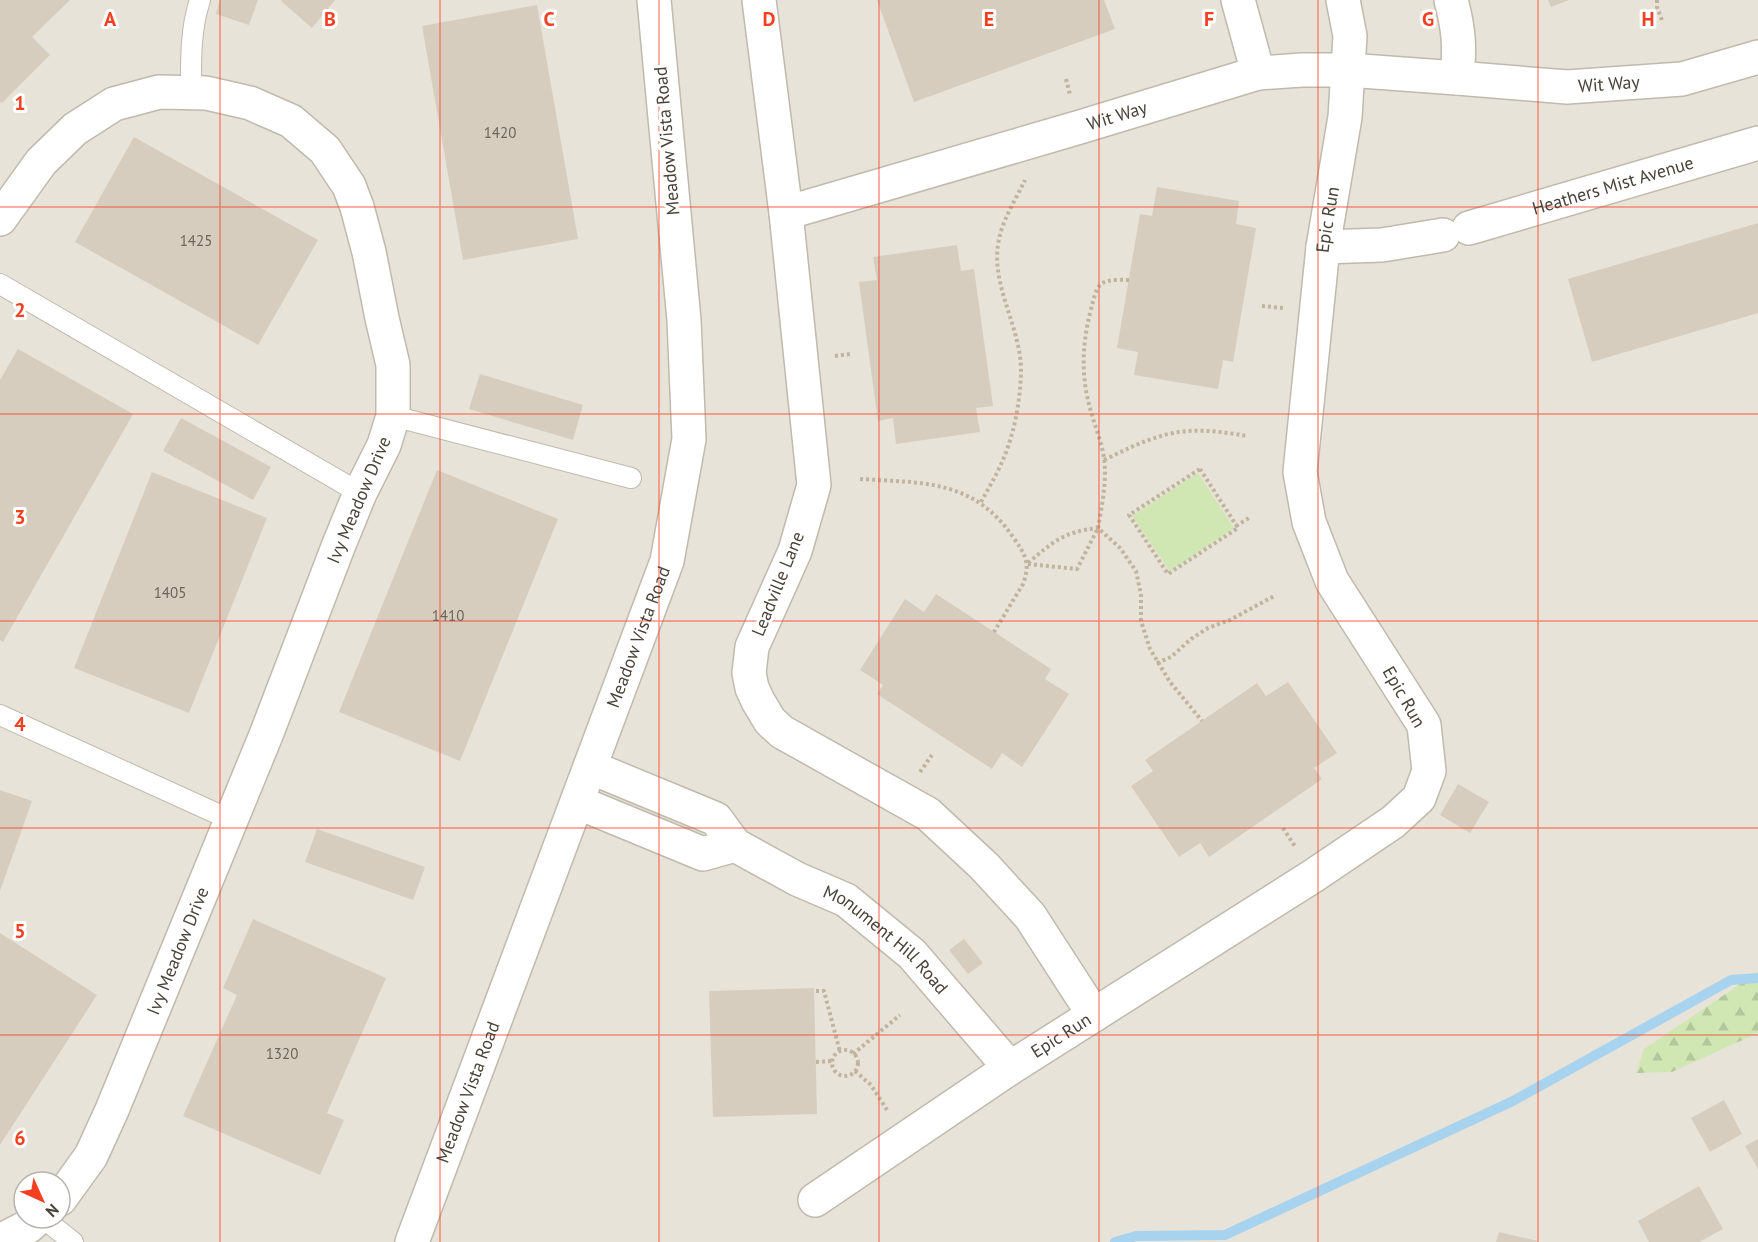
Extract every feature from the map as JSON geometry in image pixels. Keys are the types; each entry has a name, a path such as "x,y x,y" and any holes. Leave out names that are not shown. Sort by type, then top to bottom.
{"street":[{"name":"Meadow Vista Road","path":"412,1242 667,561 689,439 684,320 654,0"},
{"name":"Leadville Lane","path":"759,0 786,213 814,485 795,551 752,647 748,673 752,688 770,721 782,732 928,814 984,866 1030,916 1094,1015"},
{"path":"1238,0 1258,73"},
{"name":"Epic Run","path":"815,1200 1010,1068 1276,901 1394,822 1419,798 1429,771 1424,725 1332,581 1309,522 1299,472 1323,247 1345,117 1350,36 1343,0"},
{"path":"1451,0 1459,38 1457,78"},
{"name":"Wit Way","path":"786,213 1258,73 1348,70 1567,87 1682,78 1758,57"},
{"name":"Ivy Meadow Drive","path":"0,219 41,162 75,129 114,104 159,92 206,93 249,103 291,121 325,150 349,186 369,252 393,365 393,416 384,445 360,493 266,735 112,1110 91,1156 72,1182"},
{"name":"Heathers Mist Avenue","path":"1323,247 1382,245 1456,232 1758,143"},
{"name":"Monument Hill Road","path":"590,767 716,819 735,845 797,879 846,900 912,954 1010,1068"},
{"path":"577,802 703,854 735,845"},
{"path":"675,842 689,808"},
{"path":"0,1240 21,1230"}],"lane":[{"path":"191,93 192,47 200,0"},
{"path":"0,284 360,493"},
{"path":"393,416 631,478"},
{"path":"0,715 231,820"},
{"path":"57,1230 73,1242"}],"path":[{"path":"1657,0 1663,23"},
{"path":"981,502 1003,461 1016,418 1021,371 1016,334 997,264 999,238 1025,180"},
{"path":"1028,564 1077,568 1098,528 1104,491 1104,460 1082,370 1085,333 1096,290 1102,283 1109,280 1129,280"},
{"path":"1104,460 1139,443 1175,432 1213,431 1247,436"},
{"path":"1236,526 1200,469 1130,515 1168,574 1238,528 1236,526 1249,518"},
{"path":"860,479 925,483 955,489 981,502 1005,525 1022,550 1028,564 1027,575 994,632"},
{"path":"1028,564 1053,542 1067,534 1098,528 1120,548 1136,571 1141,595 1141,621 1150,649 1170,682 1202,721"},
{"path":"1157,663 1171,657 1191,639 1208,628 1230,620 1276,595"},
{"path":"816,991 824,991 840,1052"},
{"path":"854,1054 900,1015"},
{"path":"816,1062 832,1061 840,1052 848,1051 854,1054 858,1063 855,1071 848,1076 840,1075 834,1070 832,1061"},
{"path":"855,1071 871,1085 876,1093"}],"shaded area":[{"path":"0,0 1758,0 1758,1242 0,1242"}],"green space":[{"path":"1198,473 1234,528 1170,571 1132,516"},
{"path":"1758,972 1758,1033 1672,1072 1636,1073 1644,1049"}],"building":[{"path":"0,0 70,0 32,37 50,55 2,103 0,102"},
{"path":"220,0 258,0 249,25 216,14"},
{"path":"282,0 335,0 312,28"},
{"path":"877,0 1104,0 1115,29 914,102"},
{"path":"1548,0 1569,0 1551,7"},
{"path":"537,5 578,239 463,260 422,26"},
{"path":"134,137 318,240 258,345 75,242"},
{"path":"1157,187 1239,201 1236,224 1256,228 1233,362 1223,360 1218,389 1134,375 1138,352 1117,348 1140,214 1152,216"},
{"path":"1758,223 1758,313 1592,362 1568,279"},
{"path":"957,245 961,271 974,269 993,406 976,408 980,432 896,444 893,418 878,421 859,282 877,280 873,257"},
{"path":"18,349 133,414 3,642 0,640 0,380"},
{"path":"480,374 583,405 573,440 469,409"},
{"path":"181,418 271,467 253,500 163,451"},
{"path":"437,470 558,519 460,761 339,712"},
{"path":"152,472 267,518 189,713 74,668"},
{"path":"936,594 1051,669 1045,679 1069,694 1022,767 1002,753 992,769 877,694 883,685 860,670 905,599 924,612"},
{"path":"1288,682 1337,753 1314,768 1322,779 1209,857 1200,843 1179,857 1131,786 1153,771 1145,760 1257,683 1266,696"},
{"path":"1458,784 1489,802 1470,833 1440,815"},
{"path":"0,790 32,801 0,891"},
{"path":"317,829 425,867 413,900 305,862"},
{"path":"253,919 386,978 327,1113 344,1120 320,1175 183,1116 237,995 223,988"},
{"path":"0,933 97,995 0,1145"},
{"path":"964,939 983,963 968,974 949,950"},
{"path":"814,988 817,1114 713,1117 709,991"},
{"path":"1724,1100 1742,1134 1710,1152 1691,1118"},
{"path":"1758,1139 1758,1169 1745,1146"},
{"path":"1699,1186 1723,1229 1699,1242 1649,1242 1638,1221"},
{"path":"1499,1232 1538,1241 1538,1242 1496,1242"}],"waterway":[{"path":"1115,1242 1136,1236 1225,1235 1513,1101 1731,980 1758,978"}]}
